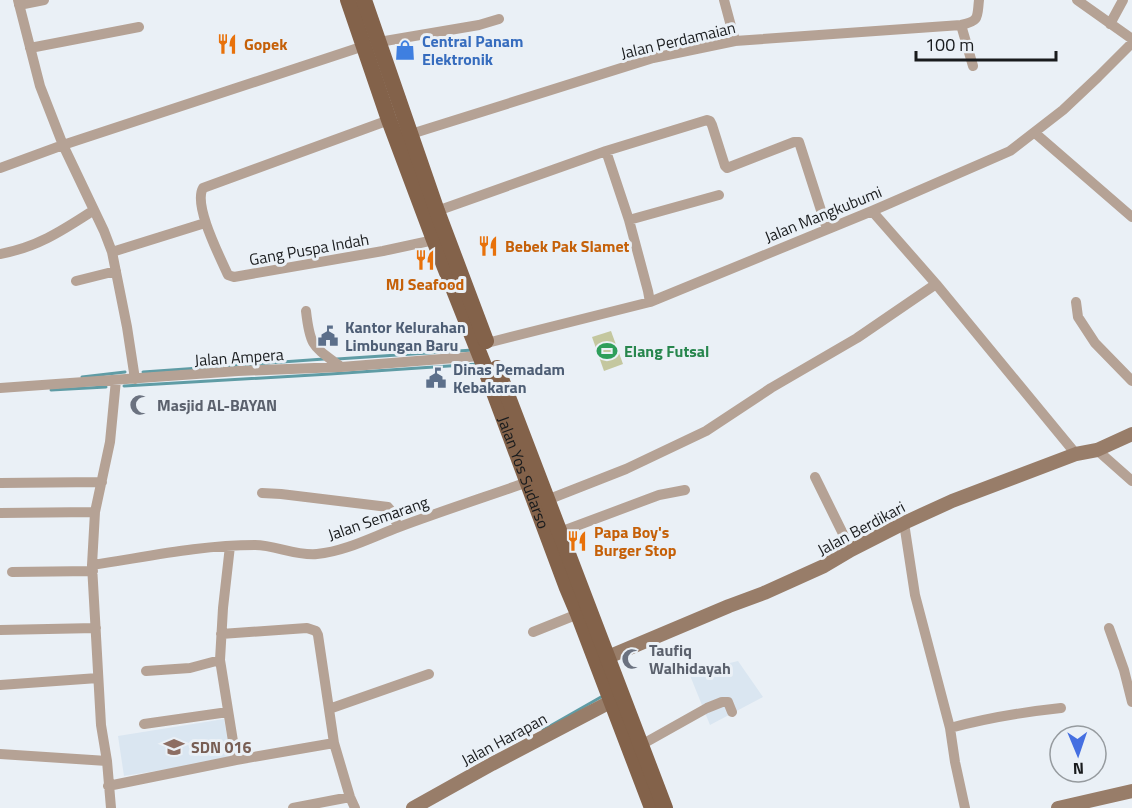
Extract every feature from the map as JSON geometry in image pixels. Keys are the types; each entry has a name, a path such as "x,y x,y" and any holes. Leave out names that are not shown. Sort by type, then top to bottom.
{"main road":[{"name":"Jalan Yos Sudarso","path":"348,0 371,44"},
{"name":"Jalan Yos Sudarso","path":"364,0 371,44 434,240 484,350 560,532 574,586 578,614 652,808"},
{"name":"Jalan Yos Sudarso","path":"391,109 411,134 528,482 608,657 665,808"}],"street":[{"path":"44,0 19,3 40,86 63,145 112,252 135,379"},
{"path":"724,0 735,41"},
{"path":"973,66 961,25 976,20 979,0"},
{"path":"1077,0 1132,41"},
{"path":"1110,24 1123,0"},
{"path":"0,168 63,145 371,44 479,25 499,19"},
{"name":"Jalan Perdamaian","path":"411,134 653,58 735,41 961,25"},
{"path":"30,48 139,27"},
{"name":"Jalan Mangkubumi","path":"484,350 650,302 872,211 1010,151 1077,97 1132,41"},
{"name":"Gang Puspa Indah","path":"391,109 207,185 201,190 205,223 228,275 234,277 434,240"},
{"path":"437,212 606,151 706,120 712,125 727,168 799,142 827,229"},
{"path":"1035,133 1132,217"},
{"path":"606,151 629,220 650,302"},
{"path":"629,220 719,195"},
{"path":"0,254 18,251 50,238 94,210"},
{"path":"872,211 936,284 1076,454"},
{"path":"112,252 205,223"},
{"path":"76,281 116,272"},
{"path":"547,500 626,469 706,431 764,392 857,338 936,284"},
{"path":"1076,303 1078,317 1095,343 1132,381"},
{"path":"306,311 310,339 320,351 341,367"},
{"name":"Jalan Ampera","path":"0,388 238,371 341,367 484,350"},
{"path":"111,808 101,725 92,568 95,512 110,442 116,380"},
{"name":"Jalan Berdikari","path":"608,657 824,566 904,523 952,501 1076,454 1097,450 1132,434"},
{"path":"1097,450 1132,481"},
{"path":"814,477 851,550"},
{"name":"Jalan Semarang","path":"12,572 92,568 183,551 230,546 265,545 315,554 360,543 398,527 528,482"},
{"path":"0,483 102,483"},
{"path":"560,532 659,495 685,490"},
{"path":"262,493 388,507 398,527"},
{"path":"0,513 95,512"},
{"path":"904,523 915,595 950,728 965,808"},
{"path":"230,546 220,660 236,760"},
{"path":"533,632 578,614"},
{"path":"0,630 96,628"},
{"path":"221,634 307,628 313,629 318,635 334,743 355,808"},
{"path":"1109,628 1128,668 1132,702"},
{"path":"146,671 190,668 220,660"},
{"path":"329,709 429,674"},
{"path":"0,685 98,678"},
{"name":"Jalan Harapan","path":"413,808 612,701"},
{"path":"641,746 707,708 722,702 728,702 732,712"},
{"path":"950,728 1021,712 1060,708"},
{"path":"144,724 228,712"},
{"path":"108,786 334,743"},
{"path":"0,753 107,761"},
{"path":"1064,807 1132,791"},
{"path":"293,808 350,797"}],"shaded area":[{"path":"738,661 763,697 710,725 689,673"},
{"name":"SDN 016","path":"224,719 231,759 124,776 118,736"}],"green space":[{"name":"Elang Futsal","path":"611,331 623,364 604,371 592,337"}],"waterway":[{"path":"337,359 473,350"},
{"path":"143,372 324,359"},
{"path":"124,386 478,364"},
{"path":"82,377 125,372"},
{"path":"51,390 106,387"},
{"path":"543,730 601,697"}],"place":[{"name":"Gopek","path":"227,44"},
{"name":"Central Panam Elektronik","path":"405,50"},
{"name":"Bebek Pak Slamet","path":"488,246"},
{"name":"MJ Seafood","path":"425,260"},
{"name":"Kantor Kelurahan Limbungan Baru","path":"328,336"},
{"name":"Elang Futsal","path":"607,351"},
{"name":"Dinas Pemadam Kebakaran","path":"436,378"},
{"name":"Masjid AL-BAYAN","path":"140,405"},
{"name":"Papa Boy's Burger Stop","path":"577,541"},
{"name":"Taufiq Walhidayah","path":"632,659"},
{"name":"SDN 016","path":"174,747"}]}
